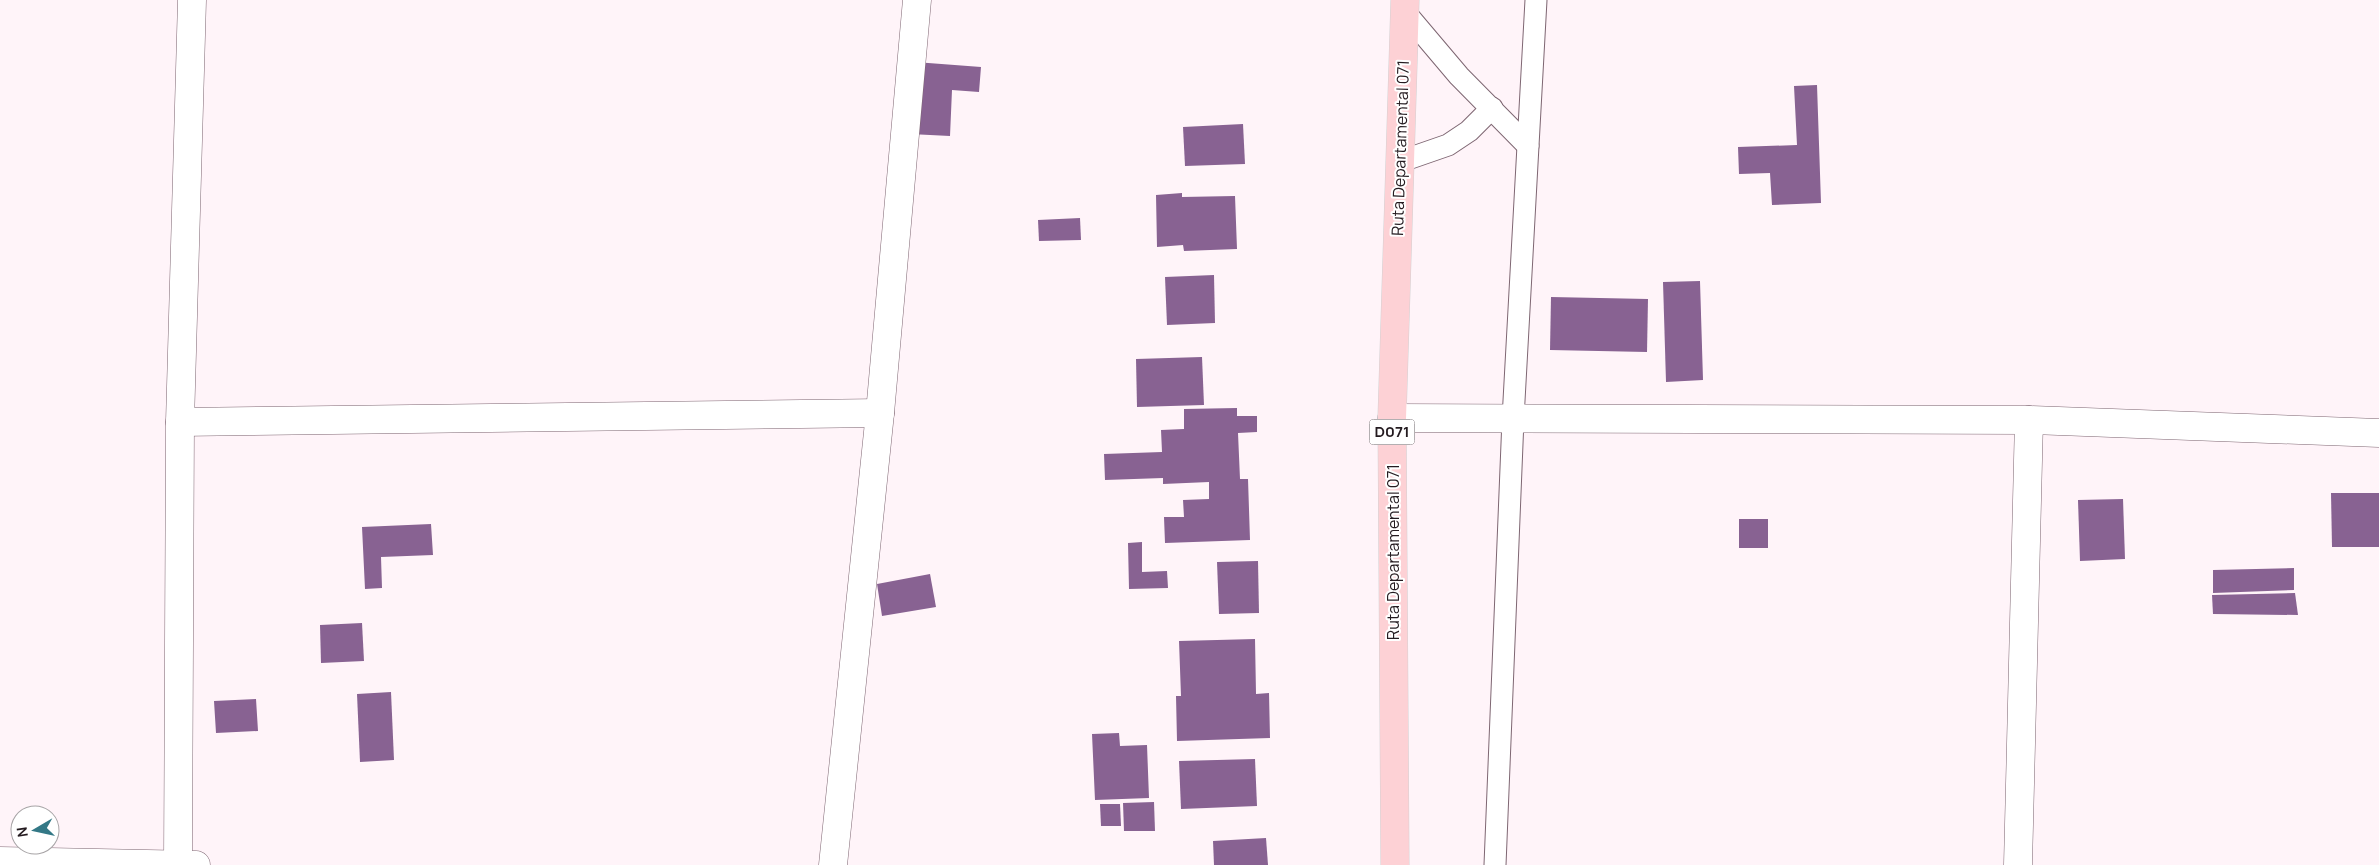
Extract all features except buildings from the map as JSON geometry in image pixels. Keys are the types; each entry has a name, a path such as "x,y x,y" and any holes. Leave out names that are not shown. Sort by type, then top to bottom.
{"main road":[{"name":"Ruta Departamental 071","path":"1394,865 1392,418 1404,5"}],"street":[{"path":"0,861 185,865 180,422 192,0"},
{"path":"833,865 880,413 917,0"},
{"path":"180,422 880,413"},
{"path":"1392,418 2029,420 2379,433"},
{"path":"2018,865 2029,420"}],"lane":[{"path":"1495,865 1513,419 1536,0"},
{"path":"1404,5 1459,76 1528,146"},
{"path":"1399,162 1448,145 1469,131 1492,108"}]}
